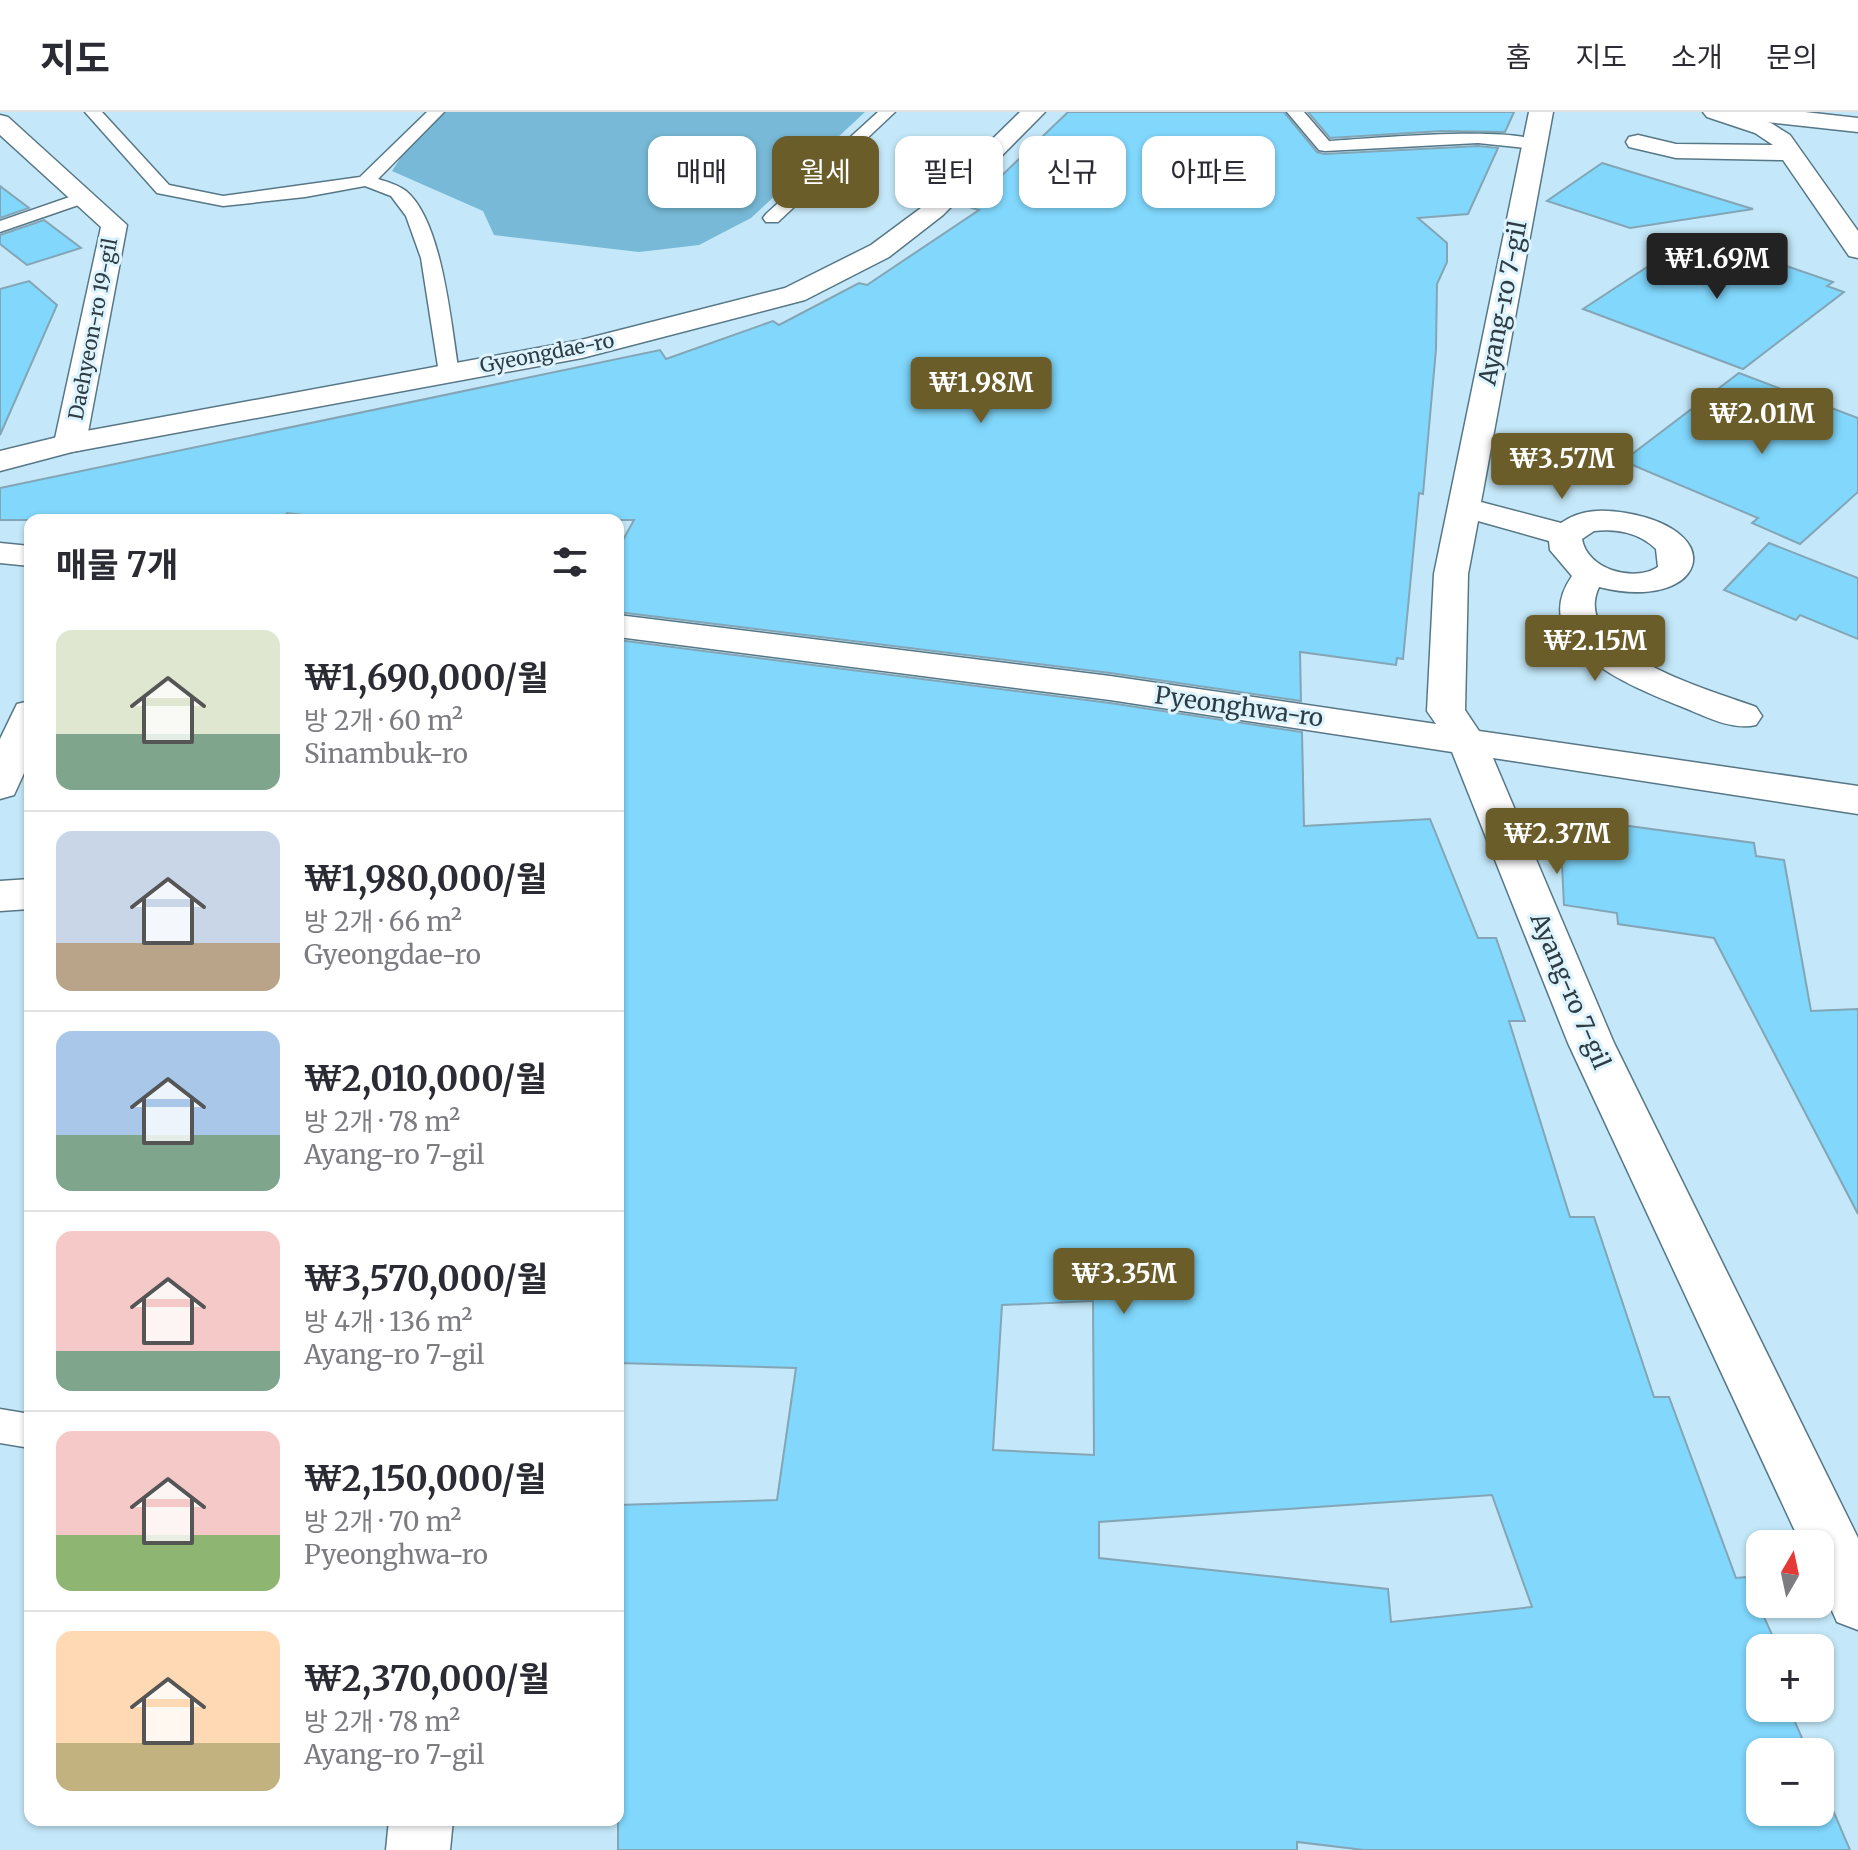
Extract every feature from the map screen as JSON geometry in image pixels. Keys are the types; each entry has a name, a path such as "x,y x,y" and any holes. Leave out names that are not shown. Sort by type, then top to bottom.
{"street":[{"name":"Gyeongdae-ro","path":"0,461 70,443 582,349 795,294 880,251 934,210 1033,112"},
{"path":"1715,112 1763,128 1781,140 1858,250"},
{"path":"1740,112 1858,125"},
{"name":"Daehyeon-ro 19-gil","path":"2,126 114,225 70,443"},
{"name":"Ayang-ro 7-gil","path":"1538,128 1451,574 1446,711 1466,740 1591,1043 1858,1601"},
{"path":"1638,142 1676,151 1790,153"},
{"path":"1464,507 1566,535"},
{"path":"1585,522 1628,523 1653,531 1666,540 1677,560 1674,569 1665,577 1651,581 1615,581 1591,573 1569,557 1564,546 1566,535 1585,522"},
{"path":"0,553 24,555"},
{"path":"1591,573 1578,591 1575,613 1586,636 1616,661 1647,678 1743,716"},
{"name":"Pyeonghwa-ro","path":"624,627 977,670 1858,800"},
{"path":"0,786 24,728"},
{"path":"0,896 24,894"},
{"path":"418,1850 420,1826"}],"lane":[{"path":"93,112 163,189 223,201 305,192 366,181 389,188 403,197 424,231 449,373"},
{"path":"366,181 436,112"},
{"path":"772,218 887,112"},
{"path":"1295,112 1325,146 1478,138 1538,128"},
{"path":"0,227 84,197"},
{"path":"0,1426 24,1430"}],"shaded area":[{"path":"445,112 865,112 839,136 772,136 772,198 751,218 699,245 639,252 494,235 483,211 392,171 403,154"}],"building":[{"path":"1068,112 1284,112 1317,152 1324,154 1478,146 1498,148 1468,214 1418,218 1447,243 1447,262 1437,284 1436,349 1423,494 1419,493 1403,659 1397,658 1396,665 1300,652 1301,701 1110,673 624,613 624,538 634,520 624,520 624,514 24,514 24,520 0,520 0,488 660,350 666,359 773,321 779,325 859,283 867,285 979,210 972,208 1003,208 1003,174 1019,159 1019,208 1126,208 1126,136 1043,136"},
{"path":"1308,112 1514,112 1505,132 1442,131 1330,138"},
{"path":"1602,163 1753,209 1630,228 1547,201"},
{"path":"0,186 29,208 0,218"},
{"path":"44,220 81,248 27,265 0,244 0,235"},
{"path":"1696,235 1833,282 1827,286 1844,292 1743,369 1583,309"},
{"path":"29,281 57,305 0,435 0,289"},
{"path":"1739,373 1858,418 1858,492 1800,544 1752,523 1758,518 1623,461"},
{"path":"1769,543 1858,578 1858,639 1800,615 1796,620 1724,590"},
{"path":"624,641 1110,703 1302,732 1304,826 1430,819 1478,938 1496,938 1525,1021 1509,1021 1570,1217 1594,1217 1654,1397 1669,1397 1736,1578 1746,1577 1746,1618 1764,1618 1772,1634 1746,1634 1746,1722 1795,1722 1802,1738 1746,1738 1746,1826 1834,1826 1834,1813 1850,1850 1364,1850 1297,1842 1297,1850 618,1850 618,1826 624,1826 624,1505 777,1500 796,1368 624,1363","holes":["1093,1301 1094,1455 993,1450 1002,1305","1492,1495 1532,1607 1391,1622 1388,1589 1099,1558 1099,1522"]},
{"path":"1607,823 1754,843 1756,856 1784,860 1811,1011 1858,1009 1858,1214 1714,938 1618,924 1617,913 1564,905 1560,827 1608,834"}]}
